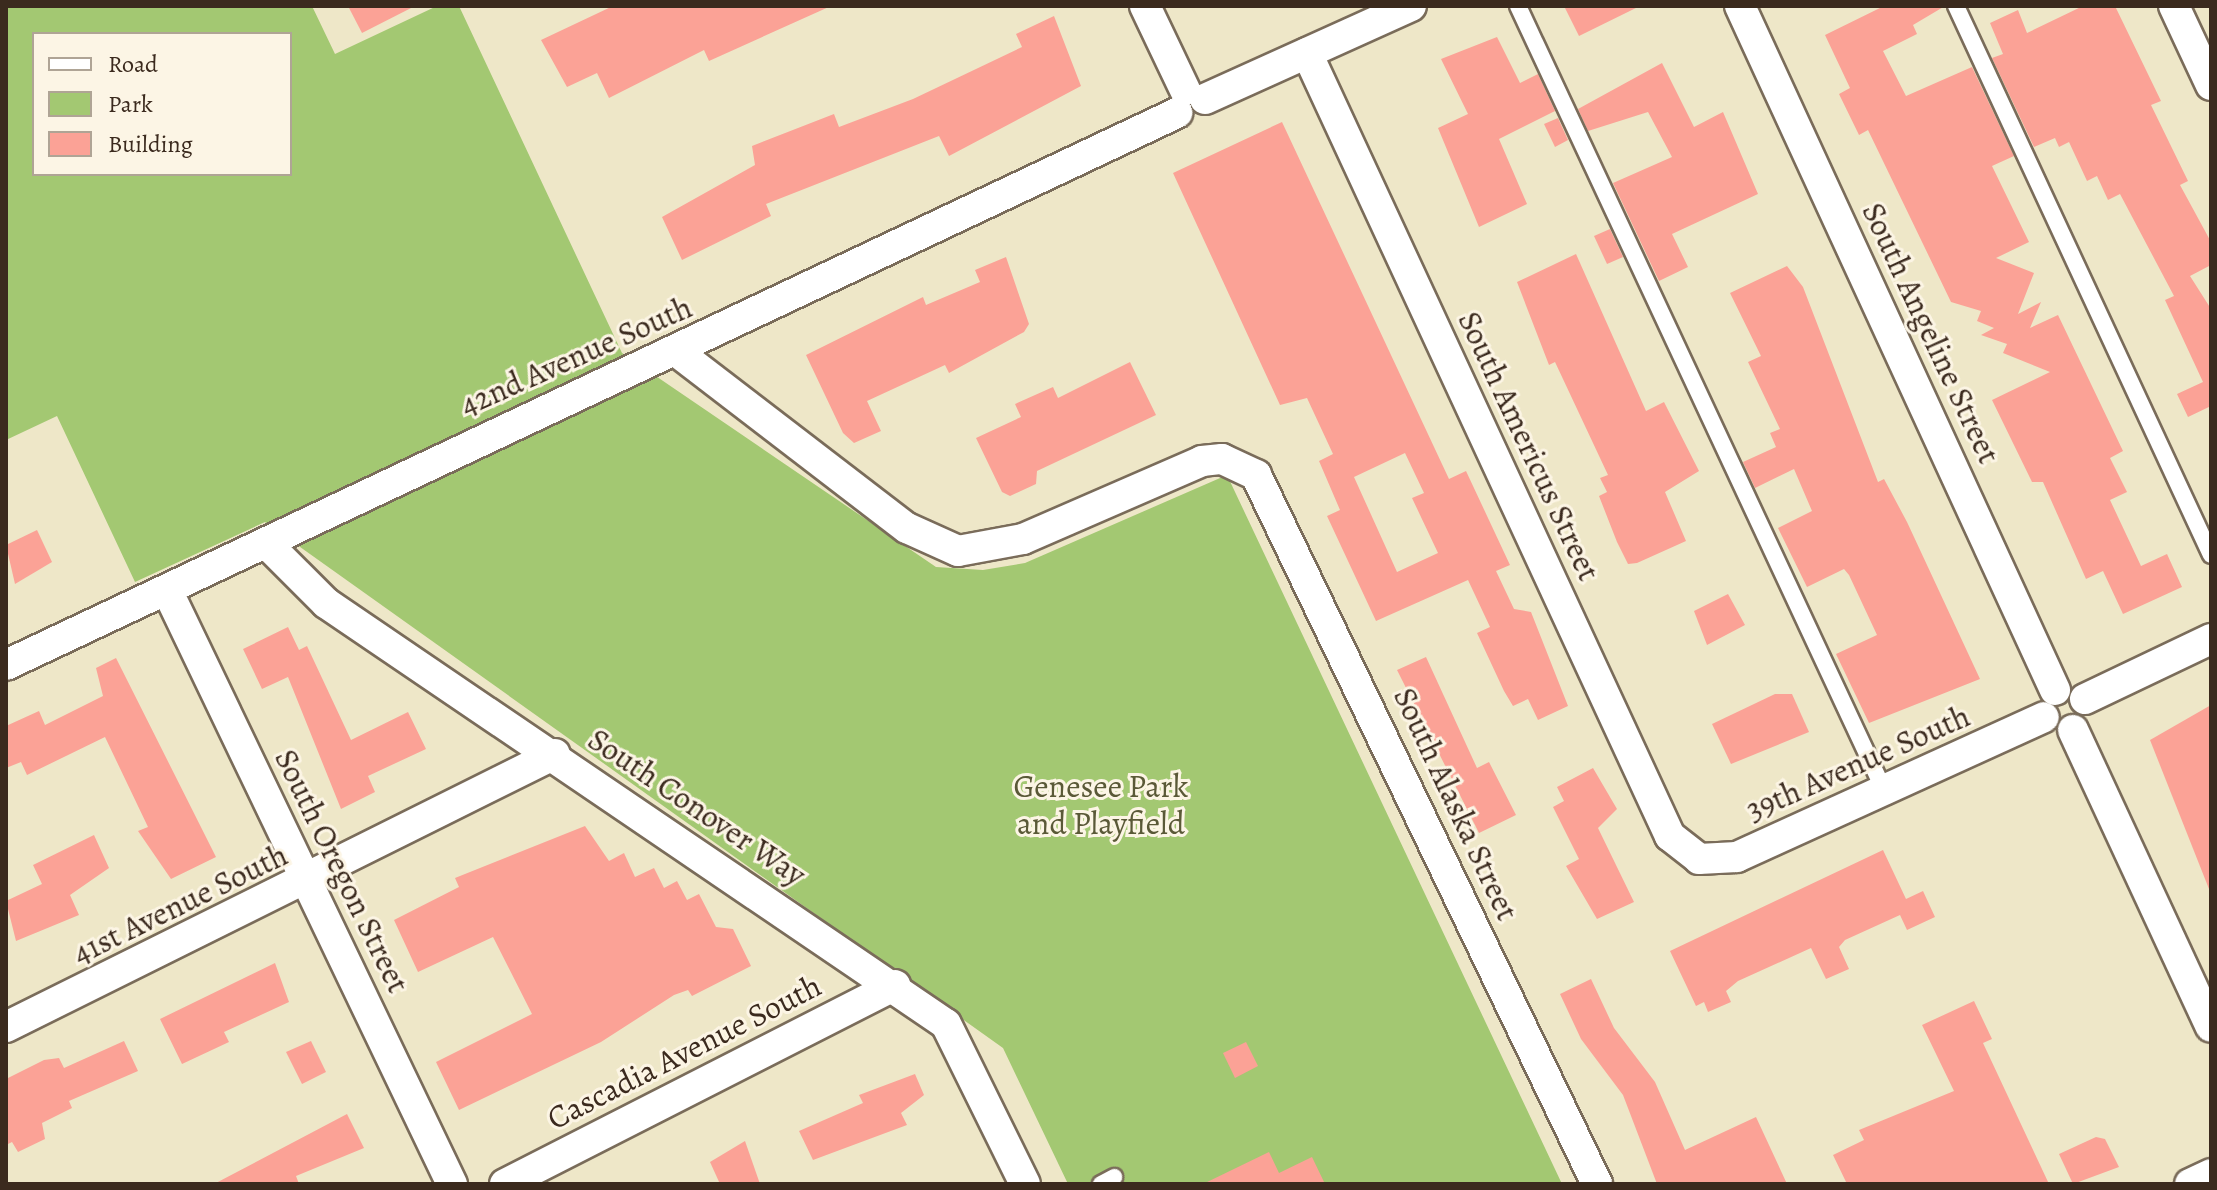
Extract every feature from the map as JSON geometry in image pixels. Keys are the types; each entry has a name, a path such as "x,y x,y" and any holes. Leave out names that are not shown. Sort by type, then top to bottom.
{"street":[{"path":"1145,6 1189,101"},
{"name":"42nd Avenue South","path":"6,665 676,351 1189,101 1411,6"},
{"name":"South Angeline Street","path":"1740,6 2050,704"},
{"path":"2174,6 2211,85"},
{"name":"South Americus Street","path":"1307,53 1670,836 1699,859"},
{"name":"South Alaska Street","path":"676,351 907,528 958,551 984,550 1202,461 1239,464 1268,490 1597,1184"},
{"name":"South Conover Way","path":"266,543 326,603 895,985 949,1027 1025,1184"},
{"name":"South Oregon Street","path":"167,590 452,1184"},
{"path":"2085,699 2211,639"},
{"path":"2072,689 2085,699 2086,717 2073,730 2056,730 2050,704 2072,689"},
{"name":"39th Avenue South","path":"1699,859 1737,857 1884,790 2050,704"},
{"path":"2073,730 2211,1027"},
{"name":"41st Avenue South","path":"6,1027 309,882 555,754"},
{"name":"Cascadia Avenue South","path":"505,1184 895,985"},
{"path":"2190,1184 2211,1174"}],"lane":[{"path":"1518,6 1884,790"},
{"path":"1956,6 2211,555"}],"green space":[{"name":"Genesee Park and Playfield","path":"6,6 312,6 335,54 437,6 459,6 622,353 936,567 983,570 1025,563 1227,475 1562,1184 1068,1184 1003,1048 265,522 135,582 57,416 6,440"}],"building":[{"path":"348,6 415,6 362,33"},
{"path":"613,6 831,6 709,61 704,50 609,98 597,73 567,87 541,40"},
{"path":"1564,6 1640,6 1579,36"},
{"path":"1884,6 1945,6 1913,25 1917,34 1883,51 1906,96 1972,67 2014,156 1992,166 2029,242 1996,258 2034,273 2018,314 2041,302 2030,328 2058,315 2123,451 2110,458 2127,492 2110,500 2141,566 2167,554 2182,587 2123,614 2103,571 2086,579 2043,482 2032,482 1992,400 2050,372 2003,353 2007,344 1981,335 1994,328 1977,321 1981,311 1951,302 1868,130 1859,135 1839,94 1850,88 1825,35"},
{"path":"2083,6 2115,6 2161,101 2151,105 2188,181 2180,185 2211,242 2211,265 2190,276 2211,309 2211,406 2188,417 2177,394 2203,382 2165,300 2174,296 2120,194 2108,200 2097,176 2087,181 2069,142 2059,147 2055,138 2034,147 1992,58 2003,54 1990,23 2018,10 2027,33"},
{"path":"1054,16 1081,86 949,156 939,136 766,204 771,216 682,260 662,217 755,165 752,146 834,114 839,127 913,99 1022,47 1016,34"},
{"path":"1497,37 1520,83 1538,74 1555,111 1499,139 1527,204 1479,227 1438,128 1468,114 1441,59"},
{"path":"1662,63 1694,127 1723,112 1758,194 1672,234 1688,267 1659,281 1613,183 1672,157 1648,112 1588,131 1578,109"},
{"path":"1558,118 1568,140 1555,147 1544,124"},
{"path":"1282,122 1449,479 1466,471 1510,565 1496,571 1514,609 1531,612 1568,706 1538,720 1528,699 1513,706 1477,633 1490,627 1468,580 1376,621 1327,516 1340,510 1319,461 1333,454 1307,398 1280,405 1173,173","holes":["1405,453 1424,493 1412,498 1438,553 1397,572 1354,477"]},
{"path":"1610,229 1623,257 1607,264 1594,236"},
{"path":"1576,254 1646,411 1664,402 1699,471 1665,492 1686,541 1637,563 1628,564 1617,542 1599,496 1607,492 1600,478 1608,475 1555,362 1549,365 1517,282"},
{"path":"1006,257 1029,324 1024,332 949,373 945,365 867,401 881,431 854,443 843,433 806,355 923,297 926,305 980,282 975,270"},
{"path":"1787,266 1803,287 1878,482 1884,479 1907,522 1980,679 1869,723 1836,654 1877,635 1849,575 1844,569 1807,587 1778,528 1812,511 1794,469 1755,488 1743,462 1776,447 1770,433 1780,429 1748,362 1761,356 1730,293"},
{"path":"1130,362 1156,415 1037,471 1036,484 1010,496 1002,492 976,438 1021,417 1015,404 1053,387 1058,398"},
{"path":"37,530 52,562 15,584 6,545"},
{"path":"1728,594 1745,625 1707,645 1694,611"},
{"path":"288,627 299,650 307,646 351,740 408,712 426,749 368,776 375,792 341,809 288,677 262,689 243,649"},
{"path":"1426,657 1477,768 1489,762 1516,815 1479,833 1397,670"},
{"path":"116,658 216,857 171,879 138,831 148,827 105,737 27,775 21,762 6,768 6,726 39,711 45,725 103,696 96,668"},
{"path":"1775,694 1792,694 1809,732 1731,764 1712,724"},
{"path":"2211,705 2211,894 2150,740"},
{"path":"1593,768 1617,809 1598,828 1634,902 1597,919 1566,866 1579,859 1553,807 1564,801 1557,787"},
{"path":"585,826 609,861 624,853 635,877 654,868 664,888 677,881 687,900 699,894 716,927 733,929 751,966 692,996 688,990 674,995 601,1042 459,1110 436,1062 532,1014 493,937 418,972 394,920 459,887 455,878"},
{"path":"94,835 109,868 70,895 79,915 16,941 6,901 42,884 33,865"},
{"path":"1883,850 1906,899 1923,891 1935,917 1907,930 1900,915 1845,940 1839,947 1849,969 1826,979 1811,948 1738,981 1726,991 1731,1002 1708,1012 1704,1002 1696,1006 1670,951"},
{"path":"275,963 289,1002 224,1032 229,1042 182,1064 160,1019"},
{"path":"1591,979 1614,1028 1655,1082 1685,1150 1756,1117 1787,1184 1657,1184 1623,1095 1581,1039 1560,994"},
{"path":"1974,1001 1992,1039 1983,1043 2049,1184 1847,1184 1833,1155 1864,1140 1859,1130 1954,1091 1922,1025"},
{"path":"124,1041 138,1071 69,1101 72,1108 42,1123 45,1139 18,1152 12,1142 6,1145 6,1079 44,1060 59,1058 64,1068"},
{"path":"311,1041 326,1072 302,1084 286,1052"},
{"path":"1246,1042 1258,1066 1235,1078 1223,1053"},
{"path":"915,1074 924,1095 901,1113 907,1125 813,1160 799,1131 863,1103 859,1095"},
{"path":"347,1114 364,1148 296,1176 299,1184 214,1184"},
{"path":"2096,1137 2105,1139 2119,1167 2073,1184 2059,1154"},
{"path":"745,1141 760,1184 720,1184 710,1162"},
{"path":"1269,1152 1279,1173 1312,1157 1325,1184 1203,1184"}]}
